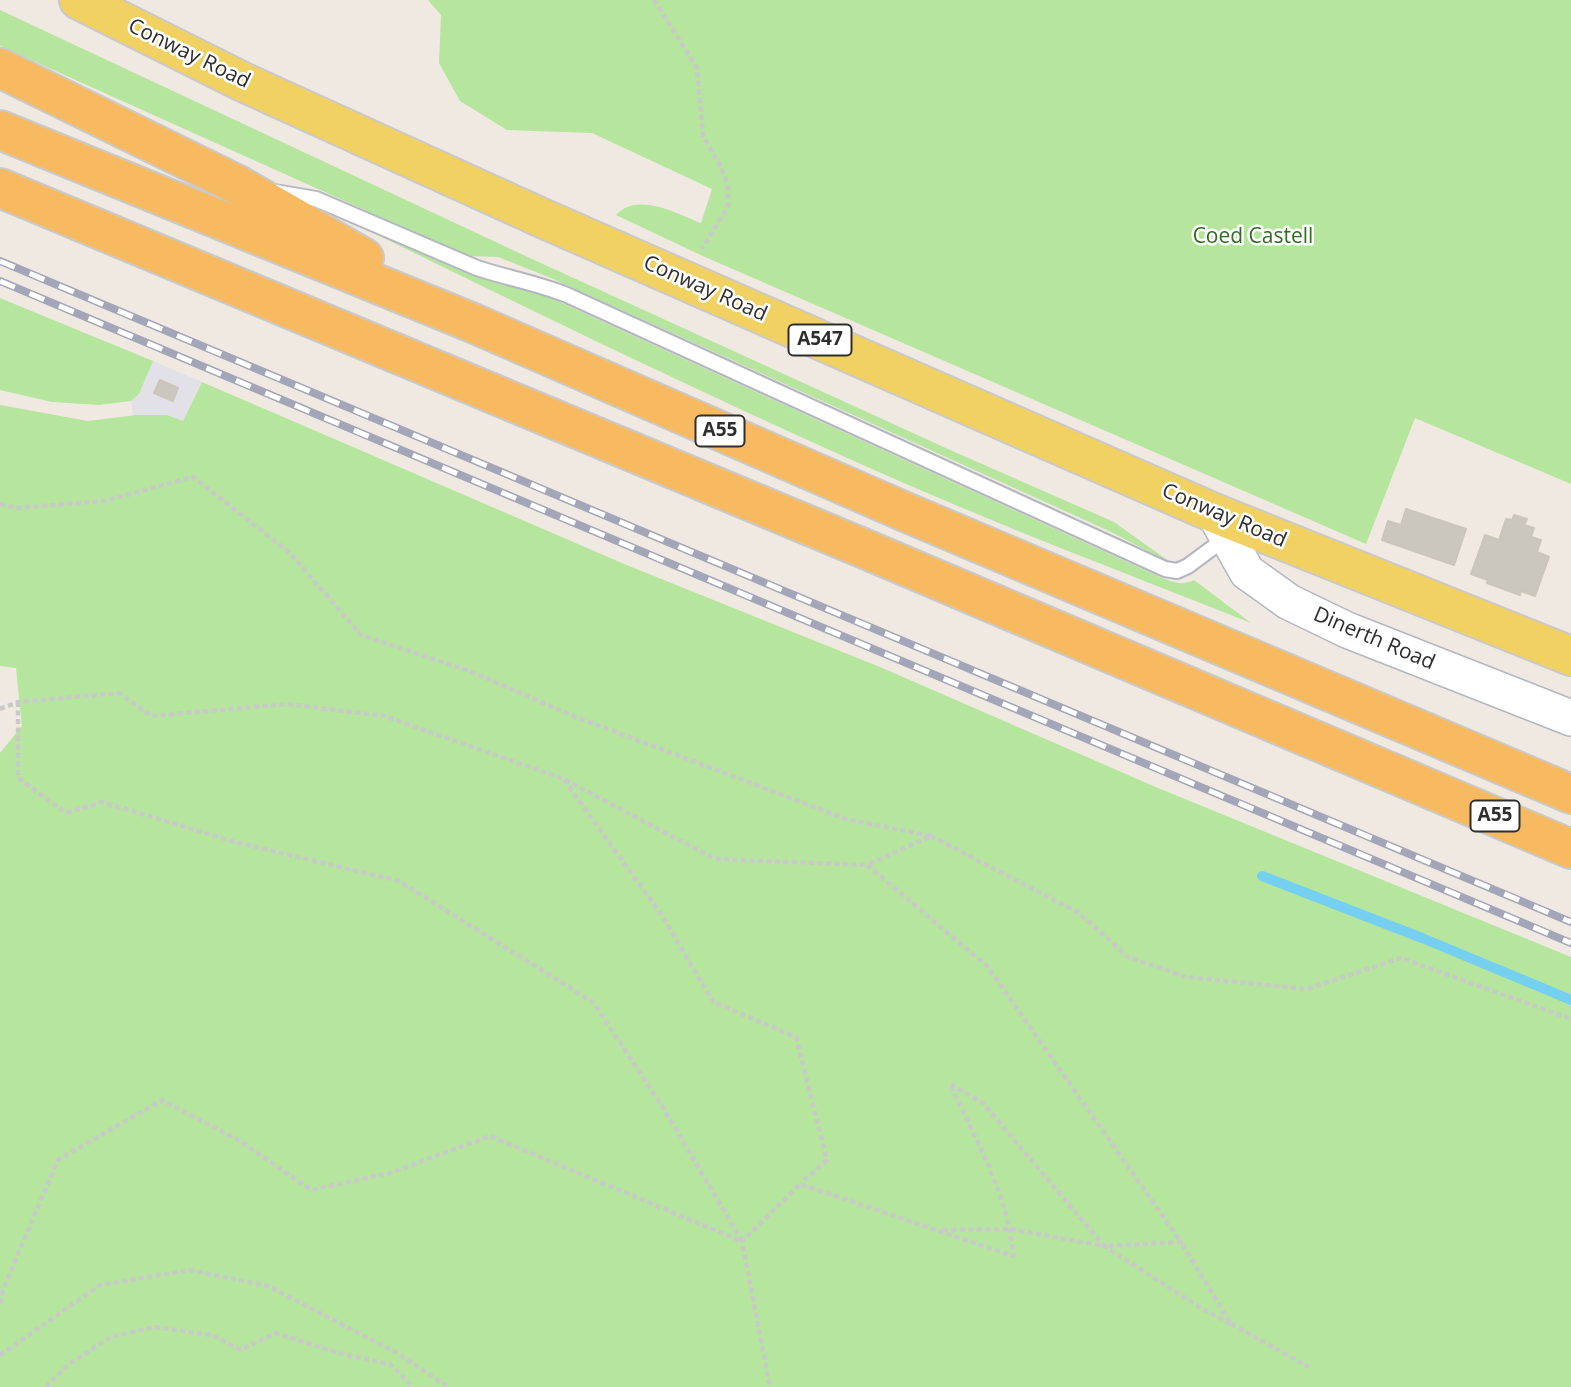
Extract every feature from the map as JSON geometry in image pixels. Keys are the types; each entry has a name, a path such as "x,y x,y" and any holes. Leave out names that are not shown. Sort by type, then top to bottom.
{"highway":[{"path":"0,68 236,184 473,323"},
{"name":"A55","path":"0,130 473,323 903,511 1571,794"},
{"name":"A55","path":"0,188 853,544 1571,849"}],"main road":[{"name":"Conway Road","path":"79,0 243,82 1221,525 1571,656"}],"street":[{"name":"Dinerth Road","path":"1221,525 1247,572 1289,603 1347,630 1571,718"}],"lane":[{"path":"236,184 316,200 477,268 540,284 1165,569 1177,572 1188,566 1221,525"}],"path":[{"path":"654,0 697,68 704,136 721,167 728,187 728,206 701,251"},
{"path":"0,504 18,508 104,500 193,477 289,552 360,635 472,672 571,715 846,819 931,836 1079,913 1128,957 1186,978 1307,989 1401,958 1571,1019"},
{"path":"0,709 18,702 119,693 151,716 287,705 384,716 564,779 715,859 867,865 931,836"},
{"path":"18,702 18,778 66,813 102,802 235,842 399,881 593,1002 662,1106 742,1241 770,1387"},
{"path":"564,779 663,917 713,1002 796,1037 827,1160 742,1241"},
{"path":"867,865 987,966 1181,1242 1231,1324"},
{"path":"800,1184 1013,1256 1011,1229 997,1186 950,1084 983,1103 1104,1246 1201,1308 1309,1367"},
{"path":"0,1303 4,1287 58,1160 162,1100 240,1142 312,1190 390,1173 490,1136 742,1241"},
{"path":"936,1230 1011,1229 1104,1246 1181,1242"},
{"path":"0,1355 100,1285 190,1270 268,1286 397,1353 448,1387"},
{"path":"46,1387 69,1364 111,1337 154,1327 212,1335 242,1350 275,1333 346,1355 390,1364 413,1387"}],"shaded area":[{"path":"153,361 202,382 183,421 167,415 133,415 131,401 139,394"}],"green space":[{"name":"Coed Castell","path":"428,0 1571,0 1571,484 1415,418 1366,544 705,257 616,215 625,208 646,205 669,210 701,223 712,189 592,133 507,130 460,101 439,63 441,15"},
{"path":"0,10 532,259 1114,522 1173,564 1109,531 551,278 498,257 467,256 0,46"},
{"path":"335,214 483,279 540,293 1162,578 1182,583 1194,580 1251,623 874,470 671,377"},
{"path":"0,298 153,361 139,394 131,401 99,405 52,402 0,390"},
{"path":"202,382 629,566 880,667 1158,788 1571,957 1571,1387 0,1387 0,753 22,726 16,668 0,666 0,405 88,421 136,415 167,415 183,421"}],"building":[{"path":"160,380 178,388 173,401 154,393"},
{"path":"1406,509 1466,529 1454,565 1382,540 1388,521 1401,525"},
{"path":"1514,515 1527,519 1524,525 1534,528 1531,537 1541,540 1537,552 1549,557 1535,596 1521,591 1520,595 1471,574 1485,535 1499,540 1506,519 1512,520"}],"waterway":[{"path":"1262,876 1571,1000"}],"railway":[{"path":"0,261 1571,922"},
{"path":"0,281 1571,943"}]}
